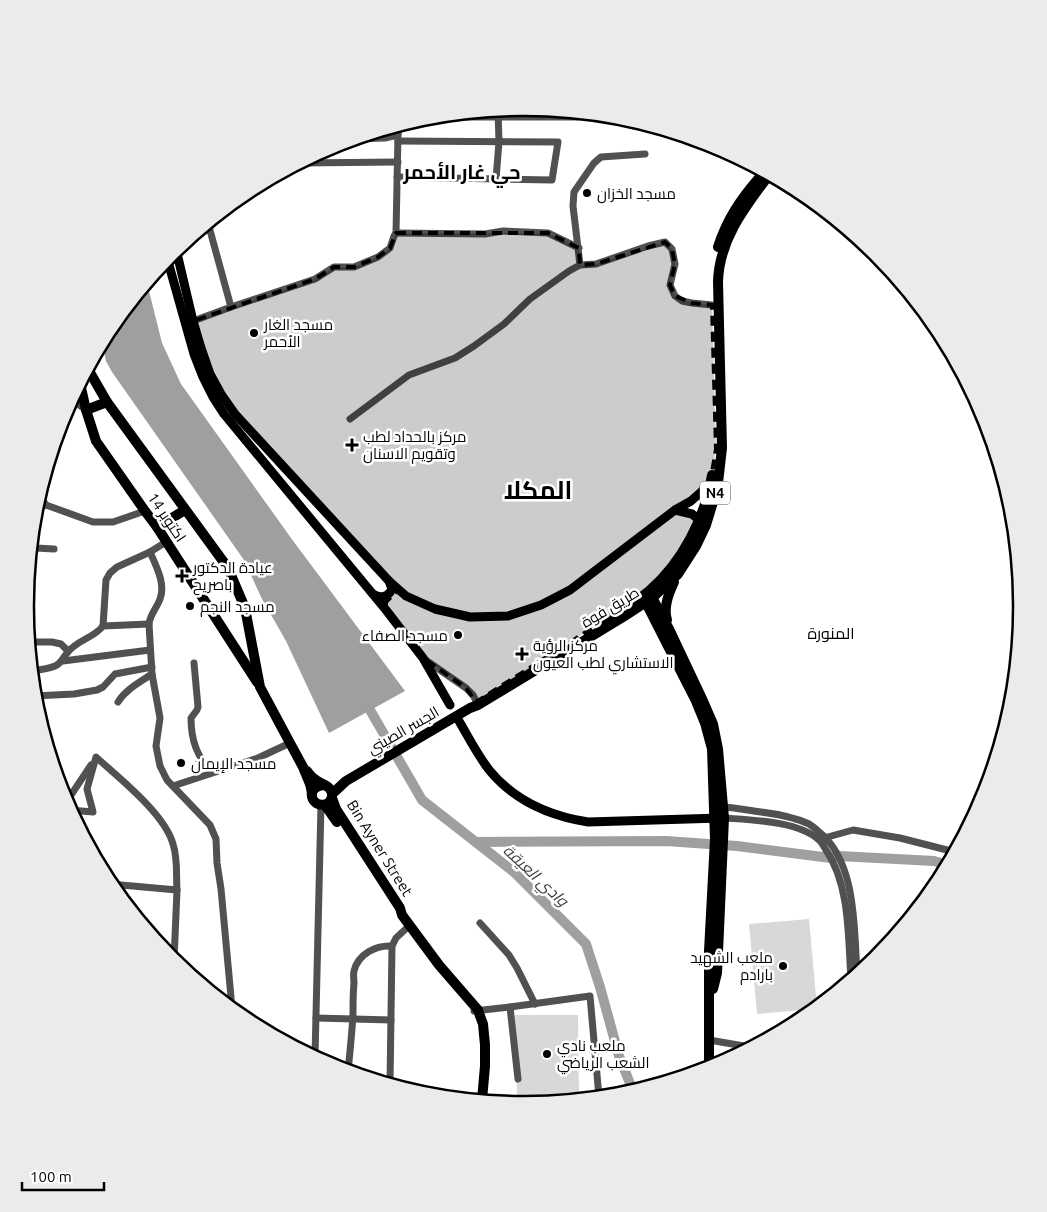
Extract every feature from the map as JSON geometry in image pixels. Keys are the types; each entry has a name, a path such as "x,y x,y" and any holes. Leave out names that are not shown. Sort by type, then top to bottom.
{"highway":[{"name":"طريق فوة","path":"475,705 647,597 682,555 702,522 716,492 722,448 719,271 729,235 744,201 760,178"},
{"name":"طريق فوة","path":"475,705 623,617 678,574 696,546 716,449 712,305 716,255 730,216 764,180"},
{"path":"92,375 108,402 228,568 244,608 260,687 303,767 312,789 312,797 315,803 327,796 303,767"},
{"name":"14 اكتوبر","path":"82,393 96,441 157,527 260,687"},
{"path":"86,410 108,402"},
{"path":"157,527 185,510"},
{"path":"664,629 670,590 678,574"},
{"path":"647,597 664,629 696,701 705,723 712,749 719,812 719,839 709,951 709,1059"},
{"path":"623,617 634,614 645,616 664,629"},
{"name":"الجسر الصيني","path":"312,794 318,786 327,796 349,779 475,705"},
{"name":"Bin Ayner Street","path":"327,796 396,911 402,915 474,1009 483,1024 482,1094"},
{"name":"Bin Ayner Street","path":"474,1009 479,1035 477,1094"}],"main road":[{"path":"178,259 193,321 210,374 221,394 236,414 389,581 406,596 435,609 470,617 508,616 541,605 570,590 710,484"},
{"path":"170,268 194,354 213,397 224,414 386,610 423,658 450,704"},
{"path":"675,510 692,514 702,522"},
{"path":"372,594 380,597 388,595 392,589 389,581"},
{"path":"386,610 386,602 392,596 406,596"},
{"path":"459,721 490,771 518,796 551,814 588,822 719,812"}],"street":[{"path":"496,179 499,142 498,117"},
{"path":"193,321 315,279 334,267 354,266 378,257 390,248 396,233 398,133"},
{"path":"378,138 558,142 552,180 397,178"},
{"path":"580,265 573,206 574,192 594,163 601,158 645,154"},
{"path":"316,163 398,162"},
{"path":"210,230 231,307"},
{"path":"396,233 485,234 503,231 548,233 579,248"},
{"path":"350,419 409,375 454,358 474,346 504,324 530,299 580,265 596,264 665,242 672,249 674,264 670,285 676,296 692,303 712,305"},
{"path":"78,403 86,410"},
{"path":"46,505 90,521 105,522 113,522 145,511"},
{"path":"38,670 55,667 63,661 68,651 81,641 99,632 103,626 106,580 110,573 117,567 150,552 166,542"},
{"path":"37,548 54,549"},
{"path":"150,552 160,578 162,593 149,624 152,671 160,718 156,746 160,766 167,780 210,825 216,839 231,999"},
{"path":"103,626 149,624"},
{"path":"35,642 61,644 68,651"},
{"path":"63,661 150,650"},
{"path":"423,658 466,688 473,695 475,705"},
{"path":"194,663 198,710 191,718 193,739 196,751 211,773"},
{"path":"42,696 74,694 97,690 103,687 115,674 152,671"},
{"path":"118,702 121,696 152,671"},
{"path":"173,786 258,758 290,743"},
{"path":"72,794 96,757"},
{"path":"79,811 93,812 87,789 96,757"},
{"path":"96,757 152,808 170,834 176,855 177,890 174,949"},
{"path":"315,1049 327,796"},
{"path":"719,812 774,814 794,819 810,825 823,839 840,879 855,966"},
{"path":"823,839 853,830 900,838 948,850"},
{"path":"121,885 177,890"},
{"path":"480,923 509,955 535,1004"},
{"path":"390,1077 392,946 400,933 410,926"},
{"path":"349,1063 353,1019 354,971 364,955 384,945 392,946"},
{"path":"851,969 852,954"},
{"path":"474,1009 510,1007 590,996 598,1090"},
{"path":"510,1007 518,1079"},
{"path":"316,1018 391,1020"},
{"path":"709,1040 740,1045"}],"highlighted area":[{"path":"396,233 548,233 579,248 580,265 596,264 665,242 672,249 675,264 670,285 675,296 692,303 712,305 716,449 710,484 683,508 706,525 678,574 652,598 649,592 476,702 466,688 423,658 386,610 386,602 399,589 235,414 210,374 193,321 315,279 334,267 354,267 378,257 390,248"}],"shaded area":[{"path":"149,291 162,343 181,384 291,538 405,691 329,733 286,641 262,599 244,560 106,361 104,353"},
{"name":"ملعب الشهيد بارادم","path":"809,919 816,999 800,1010 757,1014 749,924"},
{"name":"ملعب نادي الشعب الرياضي","path":"515,1015 578,1015 579,1093 517,1095"}],"waterway":[{"name":"وادي العيقة","path":"370,710 422,800 514,872 586,944 619,1056 630,1084"},
{"path":"476,842 666,841 737,846 831,858 839,856 934,861 940,863"}],"place":[{"name":"مسجد الخزان","path":"587,193"},
{"name":"مسجد الغار الأحمر","path":"254,333"},
{"name":"مركز بالحداد لطب وتقويم الاسنان","path":"352,445"},
{"name":"عيادة الدكتور باصريح","path":"182,576"},
{"name":"مسجد النجم","path":"190,606"},
{"name":"مسجد الصفاء","path":"458,635"},
{"name":"مركز الرؤية الاستشاري لطب العيون","path":"522,654"},
{"name":"مسجد الإيمان","path":"181,763"},
{"name":"ملعب الشهيد بارادم","path":"783,966"},
{"name":"ملعب نادي الشعب الرياضي","path":"547,1054"}],"district":[{"name":"حي غار الأحمر","path":"462,171"},
{"name":"المكلا","path":"538,490"},
{"name":"المنورة","path":"831,633"}]}
